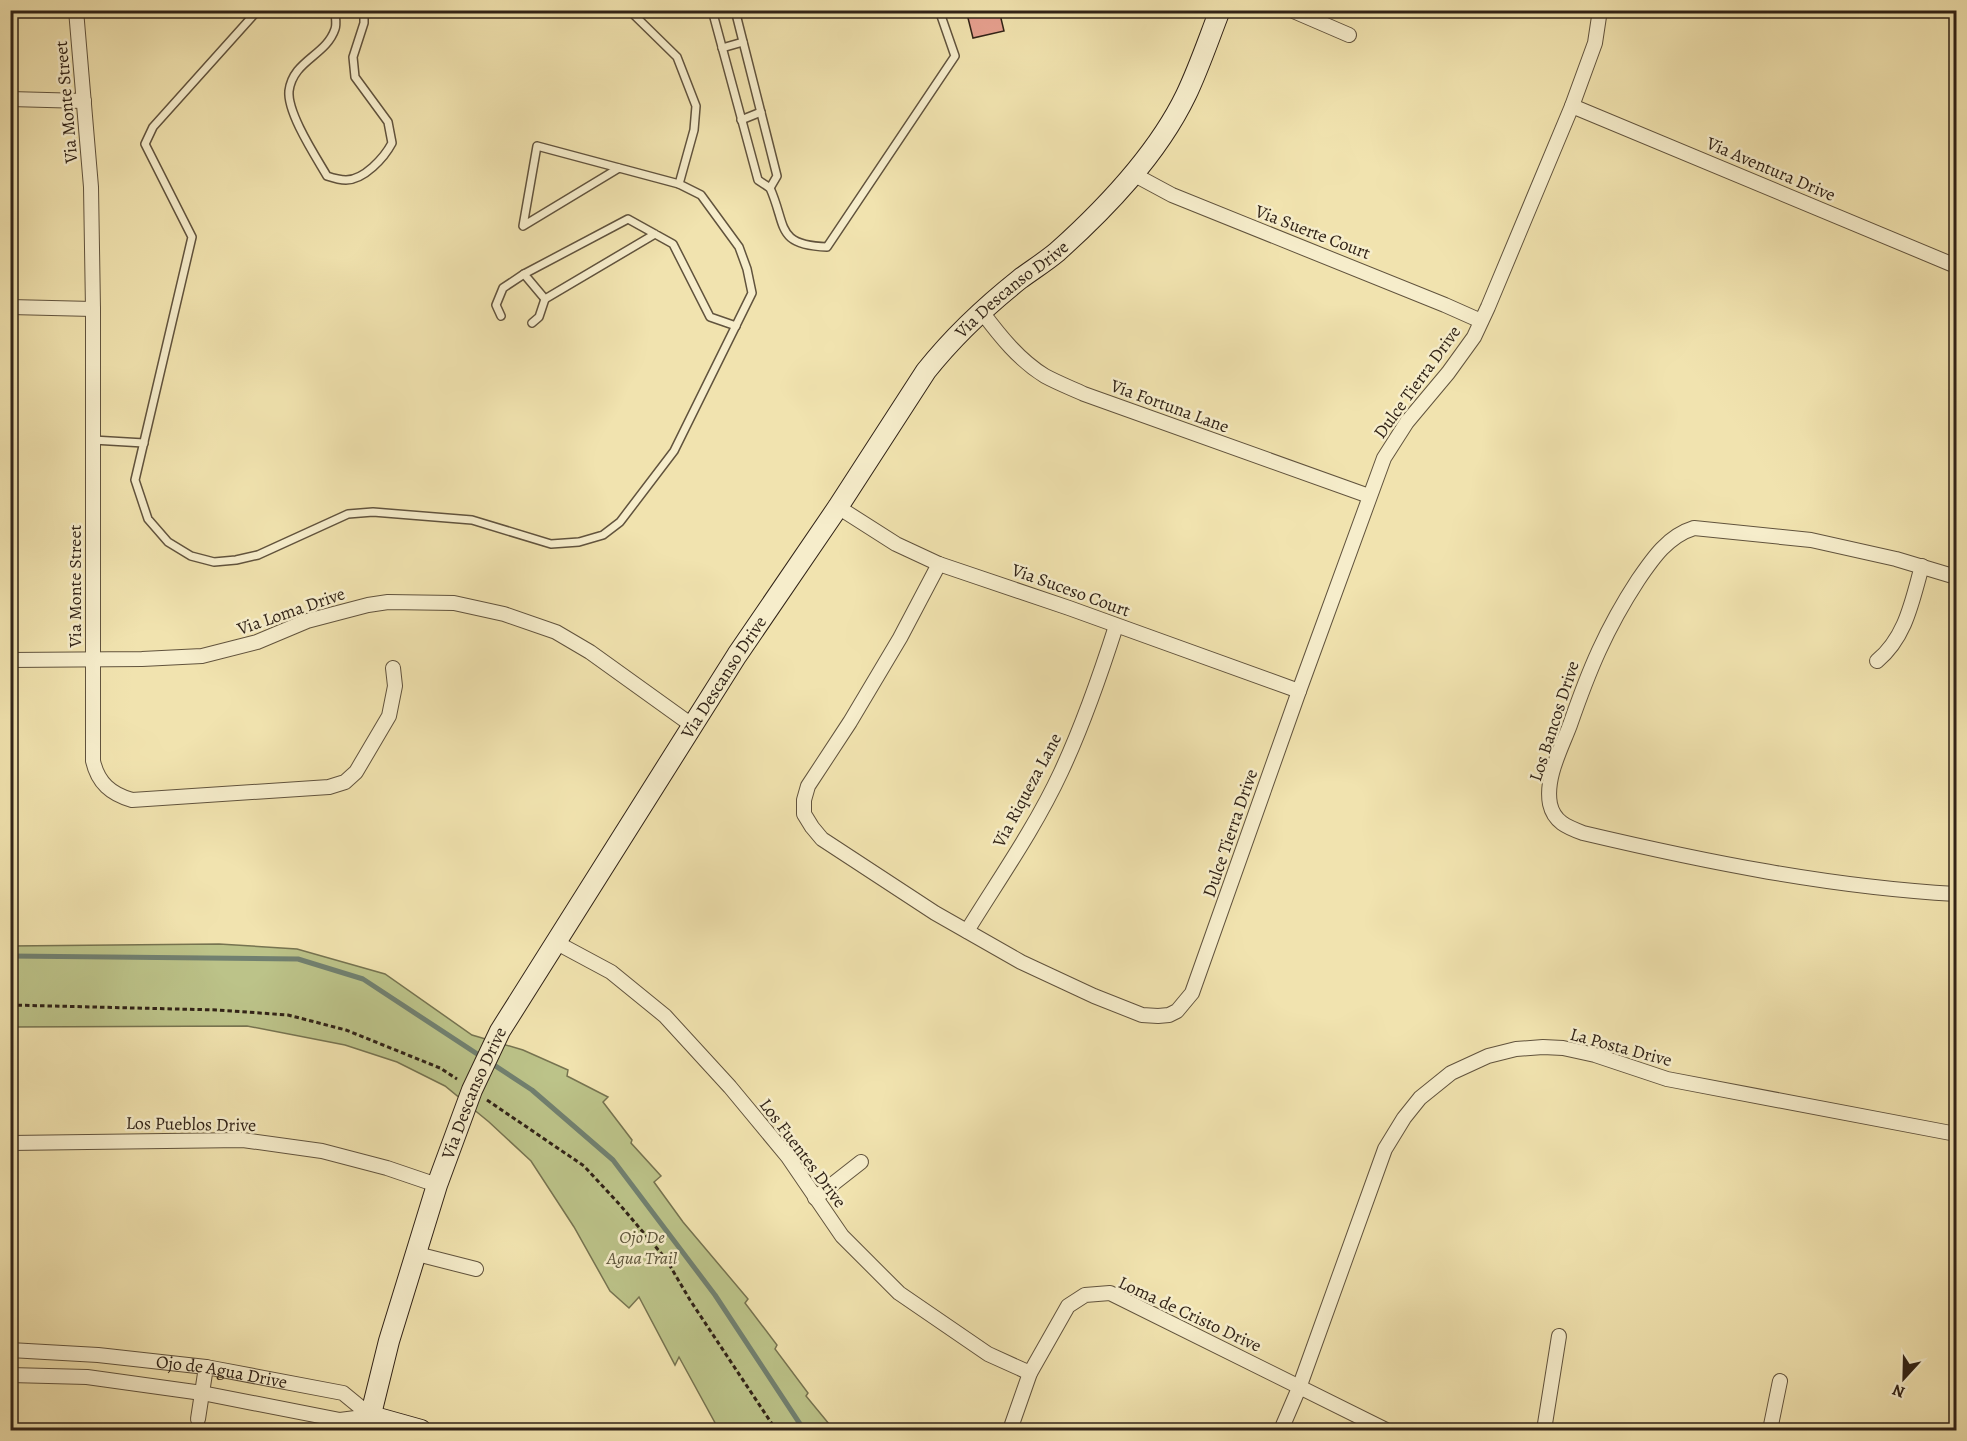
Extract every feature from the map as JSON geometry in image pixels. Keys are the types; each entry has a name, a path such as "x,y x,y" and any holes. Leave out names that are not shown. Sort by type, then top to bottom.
{"street":[{"name":"Via Monte Street","path":"76,10 91,187 93,761 96,773 109,790 120,797 132,800 329,787 345,782 361,766 389,716 395,686 393,668"},
{"name":"Via Descanso Drive","path":"369,1423 389,1341 437,1185 472,1090 500,1031 737,655 838,507 926,371 939,354 982,312 1059,250 1133,174 1165,133 1186,95 1220,10"},
{"path":"1291,10 1349,35"},
{"name":"Dulce Tierra Drive","path":"939,564 934,577 850,722 808,786 804,800 804,814 822,839 935,912 1021,962 1094,996 1142,1015 1169,1015 1177,1011 1192,993 1384,459 1407,422 1448,373 1474,337 1572,106 1595,43 1600,10"},
{"path":"10,99 84,101"},
{"name":"Via Aventura Drive","path":"1572,106 1956,266"},
{"name":"Via Suerte Court","path":"1133,174 1183,200 1481,321"},
{"path":"10,307 93,309"},
{"name":"Via Fortuna Lane","path":"982,312 1025,361 1045,375 1084,394 1369,496"},
{"name":"Via Suceso Court","path":"838,507 896,544 939,564 1299,691"},
{"name":"Los Bancos Drive","path":"1956,577 1922,566 1811,540 1694,528 1685,531 1669,542 1654,558 1623,602 1607,631 1593,659 1559,755 1549,794 1554,816 1565,826 1582,833 1762,872 1837,883 1956,894"},
{"path":"1877,661 1887,653 1906,623 1922,566"},
{"name":"Via Loma Drive","path":"10,660 202,656 257,642 307,621 368,604 454,603 504,614 556,632 590,652 693,726"},
{"name":"Via Riqueza Lane","path":"967,931 1060,774 1091,701 1116,626"},
{"name":"Los Fuentes Drive","path":"557,943 611,972 665,1016 737,1095 788,1157 842,1236 899,1293 988,1354 1030,1373"},
{"name":"La Posta Drive","path":"1281,1431 1299,1388 1385,1149 1404,1118 1420,1098 1451,1073 1480,1059 1516,1049 1563,1048 1595,1055 1668,1079 1956,1134"},
{"name":"Los Pueblos Drive","path":"10,1143 243,1140 322,1151 387,1168 437,1185"},
{"path":"815,1198 861,1162"},
{"path":"417,1254 476,1269"},
{"name":"Loma de Cristo Drive","path":"1010,1431 1030,1373 1068,1306 1085,1295 1110,1293 1386,1431"},
{"path":"1544,1431 1559,1336"},
{"name":"Ojo de Agua Drive","path":"10,1350 98,1355 206,1367 343,1393 369,1423 421,1431"},
{"path":"198,1419 206,1367"},
{"path":"10,1375 87,1377 202,1393 340,1420 369,1423"},
{"path":"1770,1431 1780,1381"}],"lane":[{"path":"258,10 153,127 145,144 192,237 135,480 148,519 168,542 191,556 214,562 258,555 348,514 373,512 472,520 551,544 579,542 603,535 620,522 674,451 752,293 739,247 701,195 679,184 537,146 523,226 619,168"},
{"path":"335,10 336,28 325,45 296,71 289,93 298,127 327,176 344,180 357,179 386,155 392,143 388,122 355,77 353,57 364,23 364,10"},
{"path":"629,10 677,57 696,106 694,130 679,184"},
{"path":"712,10 758,180 770,188 782,228 793,241 808,246 827,247 955,56 939,10"},
{"path":"735,10 777,176 770,188"},
{"path":"722,48 743,42"},
{"path":"741,120 761,112"},
{"path":"501,316 496,305 503,288 524,273 628,219 673,244 711,317 735,326"},
{"path":"532,323 539,317 545,299 655,234"},
{"path":"524,273 545,299"},
{"path":"93,440 144,442"}],"green space":[{"name":"Ojo De Agua Trail","path":"219,944 297,949 385,974 472,1035 523,1050 568,1070 567,1076 608,1097 603,1102 632,1140 631,1143 661,1176 654,1182 683,1222 748,1299 745,1303 777,1345 775,1349 808,1393 806,1396 834,1430 719,1430 679,1357 675,1365 639,1297 629,1308 610,1291 574,1227 531,1161 445,1086 397,1062 345,1045 247,1026 11,1027 10,946"}],"building":[{"path":"966,10 999,10 1004,31 973,38"}],"waterway":[{"path":"10,956 298,959 363,979 532,1090 613,1160 715,1295 804,1430"}]}
